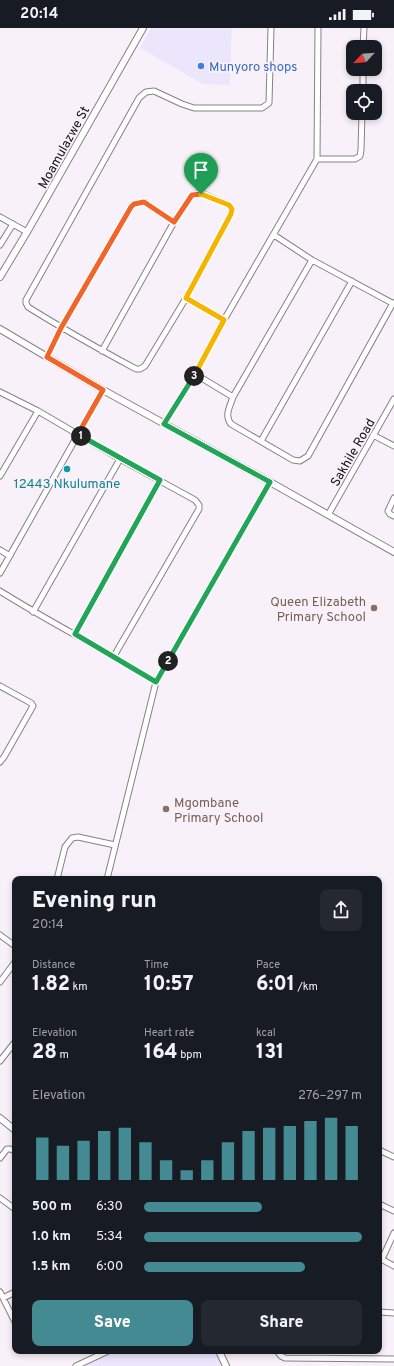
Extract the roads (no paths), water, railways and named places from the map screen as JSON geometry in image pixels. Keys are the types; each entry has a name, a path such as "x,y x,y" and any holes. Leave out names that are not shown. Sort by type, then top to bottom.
{"street":[{"name":"Moamulazwe St","path":"0,277 143,28"},
{"path":"102,351 174,222 192,195 201,194 229,205 232,209 231,214 186,298 145,366 140,369 136,369 102,351 61,328 28,307 26,300 139,98 146,92 154,90 182,104 194,108 262,108 266,106 269,103 271,28"},
{"path":"164,424 195,374 224,320 317,159 318,28"},
{"path":"364,28 364,40"},
{"path":"317,159 355,158 360,156 362,150 362,120"},
{"path":"47,357 61,328 131,207 134,204 144,202 174,222"},
{"path":"0,216 27,232"},
{"path":"0,245 13,224"},
{"path":"274,234 312,260 394,304 308,456 300,461 294,460 231,424 228,420 227,414 233,397 312,260"},
{"path":"261,441 352,281"},
{"path":"186,298 224,320"},
{"path":"0,329 103,390 394,552"},
{"path":"195,374 233,397"},
{"path":"0,574 103,390"},
{"path":"0,392 160,480 195,500 199,505 199,509 114,656"},
{"name":"Sakhile Road","path":"328,515 394,399"},
{"path":"0,476 38,412"},
{"path":"373,435 394,446"},
{"path":"33,612 120,459"},
{"path":"75,634 160,480"},
{"path":"108,876 156,682 270,482"},
{"path":"394,498 388,511 394,516"},
{"path":"0,550 10,556"},
{"path":"0,591 33,612 114,656 156,682"},
{"path":"0,686 31,703 33,706 0,762"},
{"path":"58,876 65,847 72,838 78,837 115,844"},
{"path":"0,935 12,944"},
{"path":"0,982 12,966"},
{"path":"1,1057 12,1045"},
{"path":"0,1118 12,1128"},
{"path":"0,1158 7,1149 10,1148 12,1150"},
{"path":"382,1151 394,1157"},
{"path":"0,1198 12,1207"},
{"path":"382,1205 394,1211"},
{"path":"382,1254 394,1233"},
{"path":"382,1259 394,1266"},
{"path":"0,1292 12,1316"},
{"path":"3,1298 12,1294"},
{"path":"382,1312 394,1313"},
{"path":"76,1366 102,1354"},
{"path":"220,1354 226,1366"},
{"path":"279,1354 285,1358 394,1359"}],"place":[{"name":"Munyoro shops","path":"201,66"},
{"name":"12443 Nkulumane","path":"67,469"},
{"name":"Queen Elizabeth Primary School","path":"374,608"},
{"name":"Mgombane Primary School","path":"166,809"}]}
